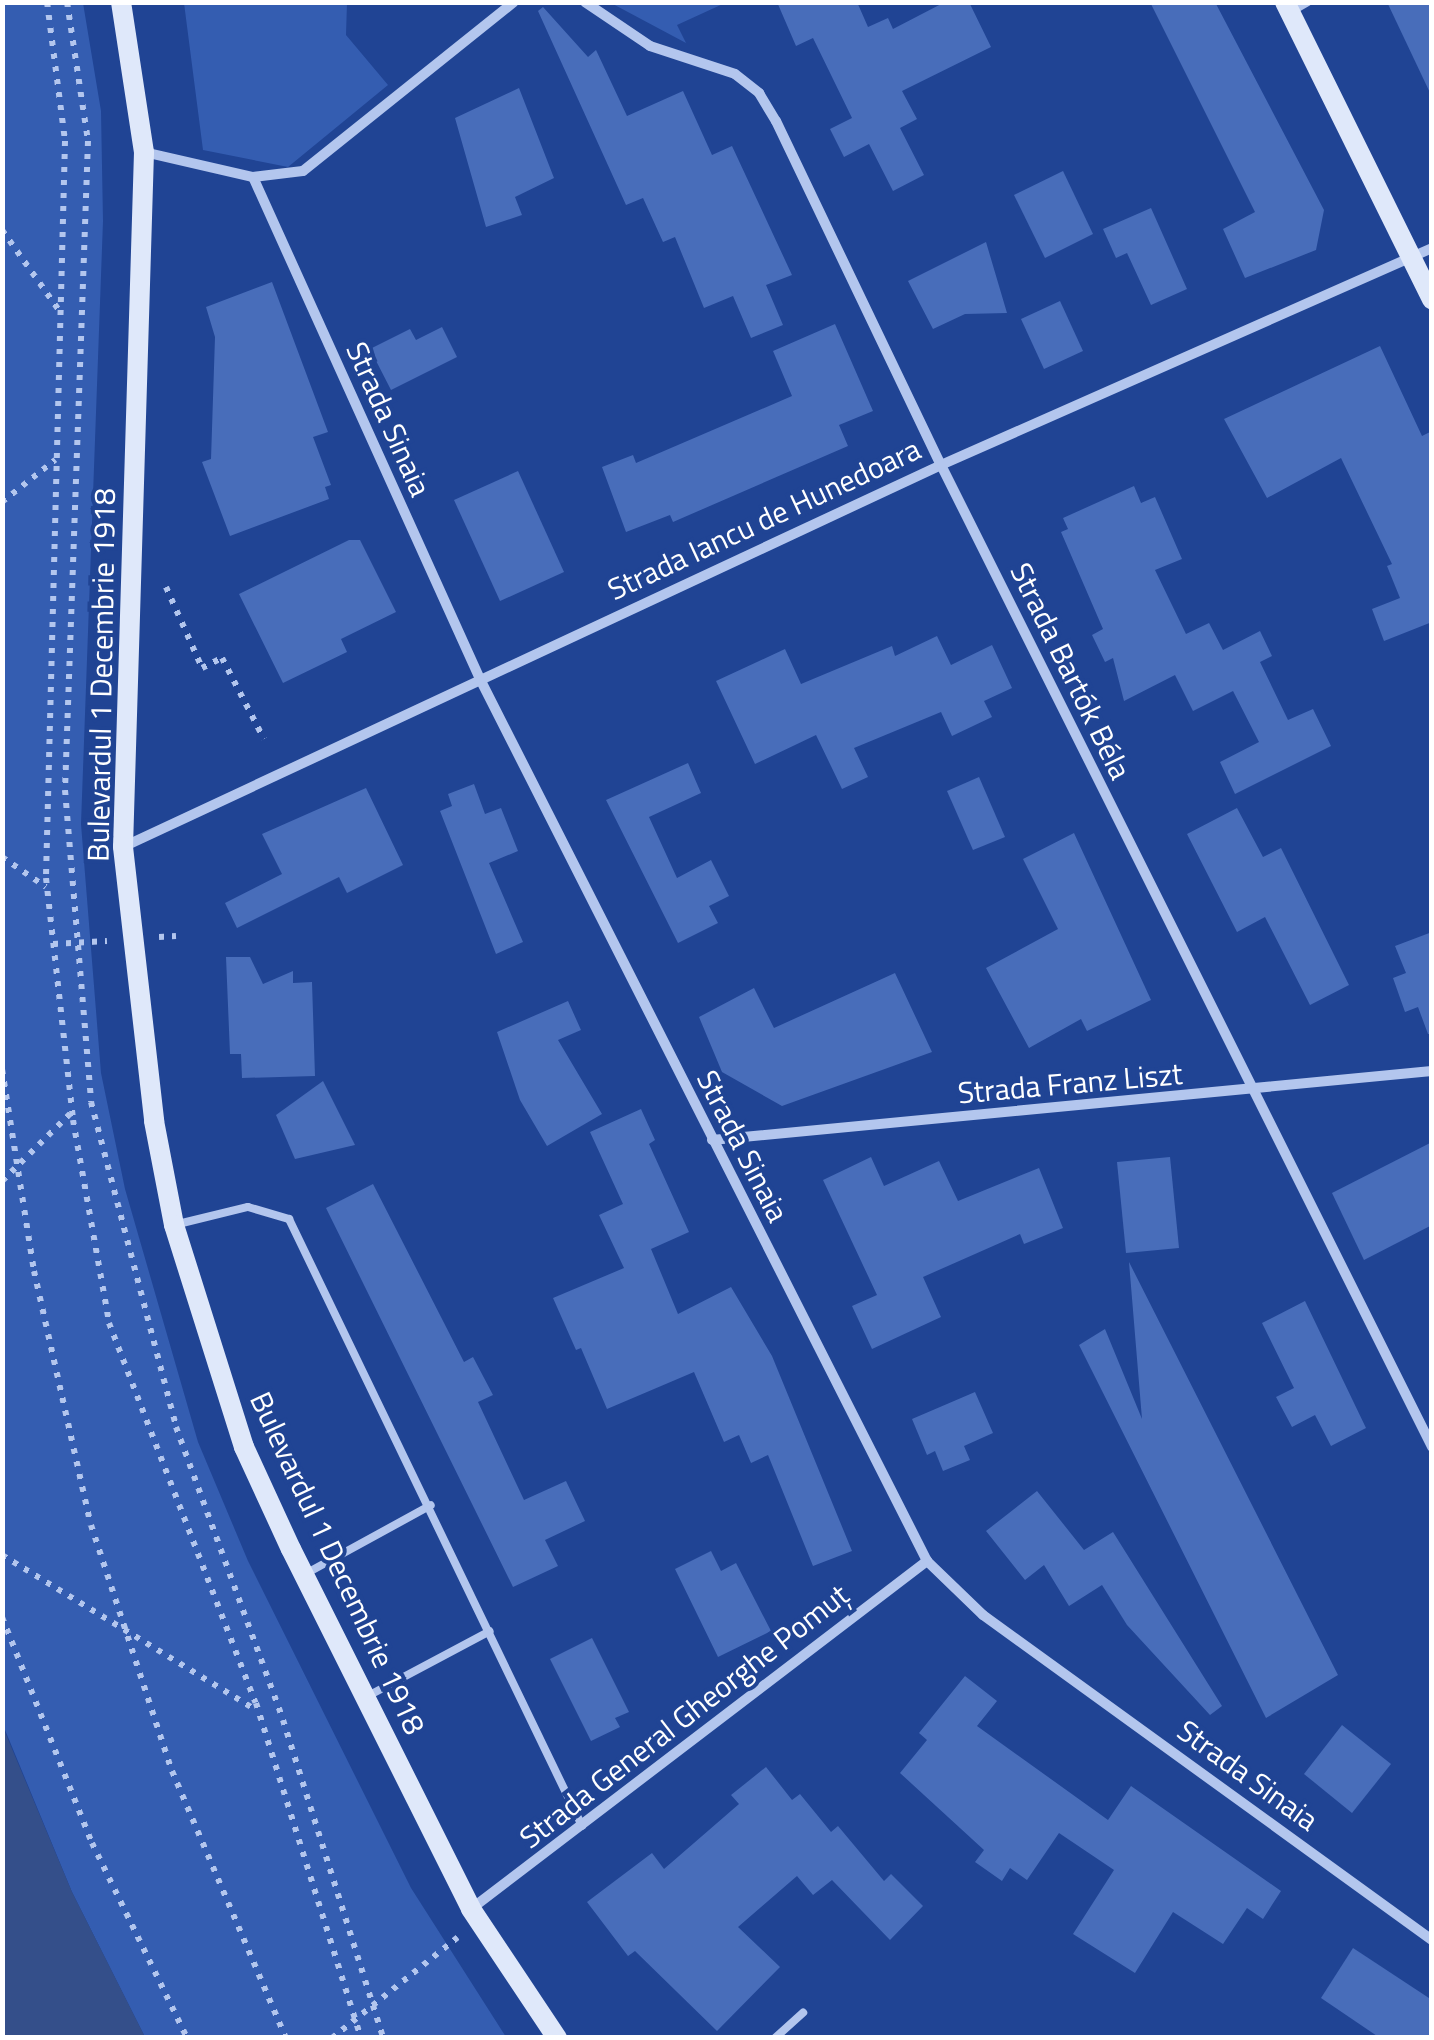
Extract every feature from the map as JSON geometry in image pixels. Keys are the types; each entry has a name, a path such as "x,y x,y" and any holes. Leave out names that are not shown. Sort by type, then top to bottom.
{"main road":[{"name":"Bulevardul 1 Decembrie 1918","path":"121,2 144,152 123,846 136,984 174,1225 244,1447 304,1575 471,1909 557,2038"},
{"path":"1294,6 1432,300"}],"street":[{"path":"144,152 253,178 303,171 514,2"},
{"name":"Strada Bartók Béla","path":"585,2 650,46 708,62 758,93 1432,1447"},
{"name":"Strada Sinaia","path":"253,178 480,679 927,1561 983,1616 1432,1940"},
{"name":"Strada Iancu de Hunedoara","path":"123,846 941,465 1432,248"},
{"name":"Strada Franz Liszt","path":"712,1140 1252,1092 1432,1071"},
{"name":"Strada General Gheorghe Pomuț","path":"471,1909 927,1561"}],"lane":[{"path":"174,1225 248,1207 289,1219 582,1826"},
{"path":"304,1575 430,1506"},
{"path":"365,1698 490,1631"},
{"path":"776,2038 803,2012"}],"path":[{"path":"47,2 64,142 62,314 44,763 47,887 72,1112 109,1322 258,1710 361,2038"},
{"path":"67,2 88,141 65,790 91,1102 176,1426 283,1720 383,2038"},
{"path":"2,230 62,314"},
{"path":"2,502 56,459"},
{"path":"166,587 202,668 222,658 264,739"},
{"path":"2,857 47,887"},
{"path":"2,1069 57,1388 122,1629 172,1771 286,2038"},
{"path":"2,1181 72,1112"},
{"path":"2,1555 258,1710"},
{"path":"2,1617 92,1842 187,2038"},
{"path":"332,2038 458,1937"}],"shaded area":[{"path":"2,3 83,3 101,111 103,221 81,824 101,1073 125,1189 198,1442 248,1561 411,1888 506,2037 145,2037 72,1892 3,1725"},
{"path":"184,3 347,3 346,35 388,85 288,167 203,150"},
{"path":"611,3 725,3 677,25 686,43"},
{"path":"2,1725 72,1892 145,2037 3,2037"}],"building":[{"path":"777,2 857,2 868,27 888,18 893,29 945,2 969,2 991,47 902,91 917,119 900,128 924,175 893,191 869,144 844,157 830,129 852,118 813,38 796,46"},
{"path":"1150,2 1215,2 1324,210 1316,250 1245,278 1223,229 1255,212"},
{"path":"1387,2 1432,2 1432,97"},
{"path":"543,7 588,57 596,50 627,116 683,91 712,155 732,146 792,275 766,285 783,325 751,338 733,296 704,308 675,237 663,242 643,198 626,205 538,11"},
{"path":"519,88 554,178 515,197 522,215 486,227 455,118"},
{"path":"1063,171 1093,234 1045,258 1014,195"},
{"path":"1151,208 1187,289 1151,305 1127,253 1116,258 1103,229"},
{"path":"986,242 1007,313 965,314 933,329 908,281"},
{"path":"272,282 328,432 313,437 331,485 325,487 329,499 230,536 202,462 211,459 215,337 206,307"},
{"path":"1060,301 1083,351 1044,369 1021,319"},
{"path":"835,324 873,411 839,425 848,446 673,522 670,515 626,532 602,467 633,455 636,463 792,396 773,351"},
{"path":"442,327 457,357 391,390 370,349 410,329 416,340"},
{"path":"1380,346 1422,436 1432,431 1432,622 1384,641 1372,609 1400,598 1387,566 1392,564 1341,458 1267,498 1224,419"},
{"path":"518,471 564,572 500,601 454,500"},
{"path":"1134,486 1141,503 1155,497 1182,559 1155,570 1186,634 1209,623 1223,650 1260,631 1272,656 1260,662 1288,720 1313,709 1331,746 1235,794 1220,762 1259,742 1233,691 1193,711 1175,675 1124,701 1113,658 1105,662 1092,635 1103,629 1061,532 1068,529 1063,518"},
{"path":"349,540 360,540 396,612 341,639 347,652 283,683 239,594"},
{"path":"937,636 951,665 992,645 1012,688 984,701 992,717 952,736 941,712 854,748 868,777 842,789 816,735 755,764 716,681 785,649 801,684 892,646 895,656"},
{"path":"688,763 701,793 649,817 677,878 711,860 729,896 709,906 718,923 678,943 606,800"},
{"path":"979,777 1005,837 973,850 947,791"},
{"path":"474,784 485,814 501,808 518,851 489,863 523,942 496,954 440,811 452,806 448,794"},
{"path":"366,788 403,865 347,893 339,877 237,928 225,903 282,874 262,834"},
{"path":"1237,808 1263,857 1281,848 1349,985 1310,1005 1265,917 1237,932 1187,834"},
{"path":"1074,833 1151,1000 1087,1031 1081,1019 1029,1048 986,968 1058,929 1023,859"},
{"path":"1432,932 1432,1034 1428,1034 1418,1007 1405,1012 1393,978 1406,973 1395,946"},
{"path":"226,957 250,957 263,984 293,971 293,983 312,982 315,1076 242,1078 241,1054 230,1054"},
{"path":"895,973 932,1052 782,1106 722,1072 699,1017 754,988 774,1028"},
{"path":"568,1001 581,1030 558,1040 602,1114 547,1146 520,1100 497,1032"},
{"path":"323,1081 355,1145 295,1159 276,1115"},
{"path":"641,1109 655,1140 649,1144 689,1232 651,1249 678,1314 731,1287 772,1356 852,1551 813,1566 768,1455 751,1463 739,1435 724,1442 694,1372 607,1409 581,1348 576,1350 553,1298 624,1268 599,1215 623,1204 590,1132"},
{"path":"1432,1142 1432,1225 1364,1260 1332,1193"},
{"path":"871,1157 884,1186 939,1161 958,1201 1039,1168 1063,1228 1024,1244 1020,1234 923,1277 941,1317 872,1349 852,1306 877,1295 823,1180"},
{"path":"1170,1157 1179,1248 1126,1253 1117,1162"},
{"path":"373,1184 464,1362 473,1357 493,1395 478,1402 524,1500 566,1481 585,1521 545,1540 558,1566 513,1587 326,1208"},
{"path":"1129,1262 1338,1675 1266,1718 1079,1345 1105,1329 1142,1419"},
{"path":"1305,1301 1366,1428 1331,1446 1315,1415 1292,1427 1276,1397 1294,1388 1262,1323"},
{"path":"975,1392 993,1433 964,1446 970,1460 943,1471 935,1451 927,1455 912,1419"},
{"path":"1037,1491 1084,1550 1113,1532 1222,1706 1210,1715 1127,1625 1102,1585 1069,1606 1044,1565 1025,1580 986,1531"},
{"path":"711,1551 721,1571 736,1563 771,1631 718,1657 675,1569"},
{"path":"592,1638 629,1712 615,1718 620,1727 591,1741 550,1659"},
{"path":"965,1676 997,1701 977,1726 1108,1820 1131,1786 1281,1891 1263,1919 1247,1908 1223,1944 1173,1912 1135,1973 1073,1934 1114,1870 1059,1833 1027,1880 1010,1868 1002,1881 975,1862 984,1850 900,1773 927,1740 919,1733"},
{"path":"1342,1725 1391,1764 1352,1813 1304,1774"},
{"path":"766,1767 792,1800 800,1794 831,1832 838,1826 884,1881 891,1874 923,1906 890,1940 832,1880 813,1895 797,1876 738,1927 780,1967 717,2031 635,1951 628,1956 587,1902 652,1853 664,1869 739,1804 731,1795"},
{"path":"1353,1948 1432,2000 1432,2038 1380,2038 1321,1998"}]}
